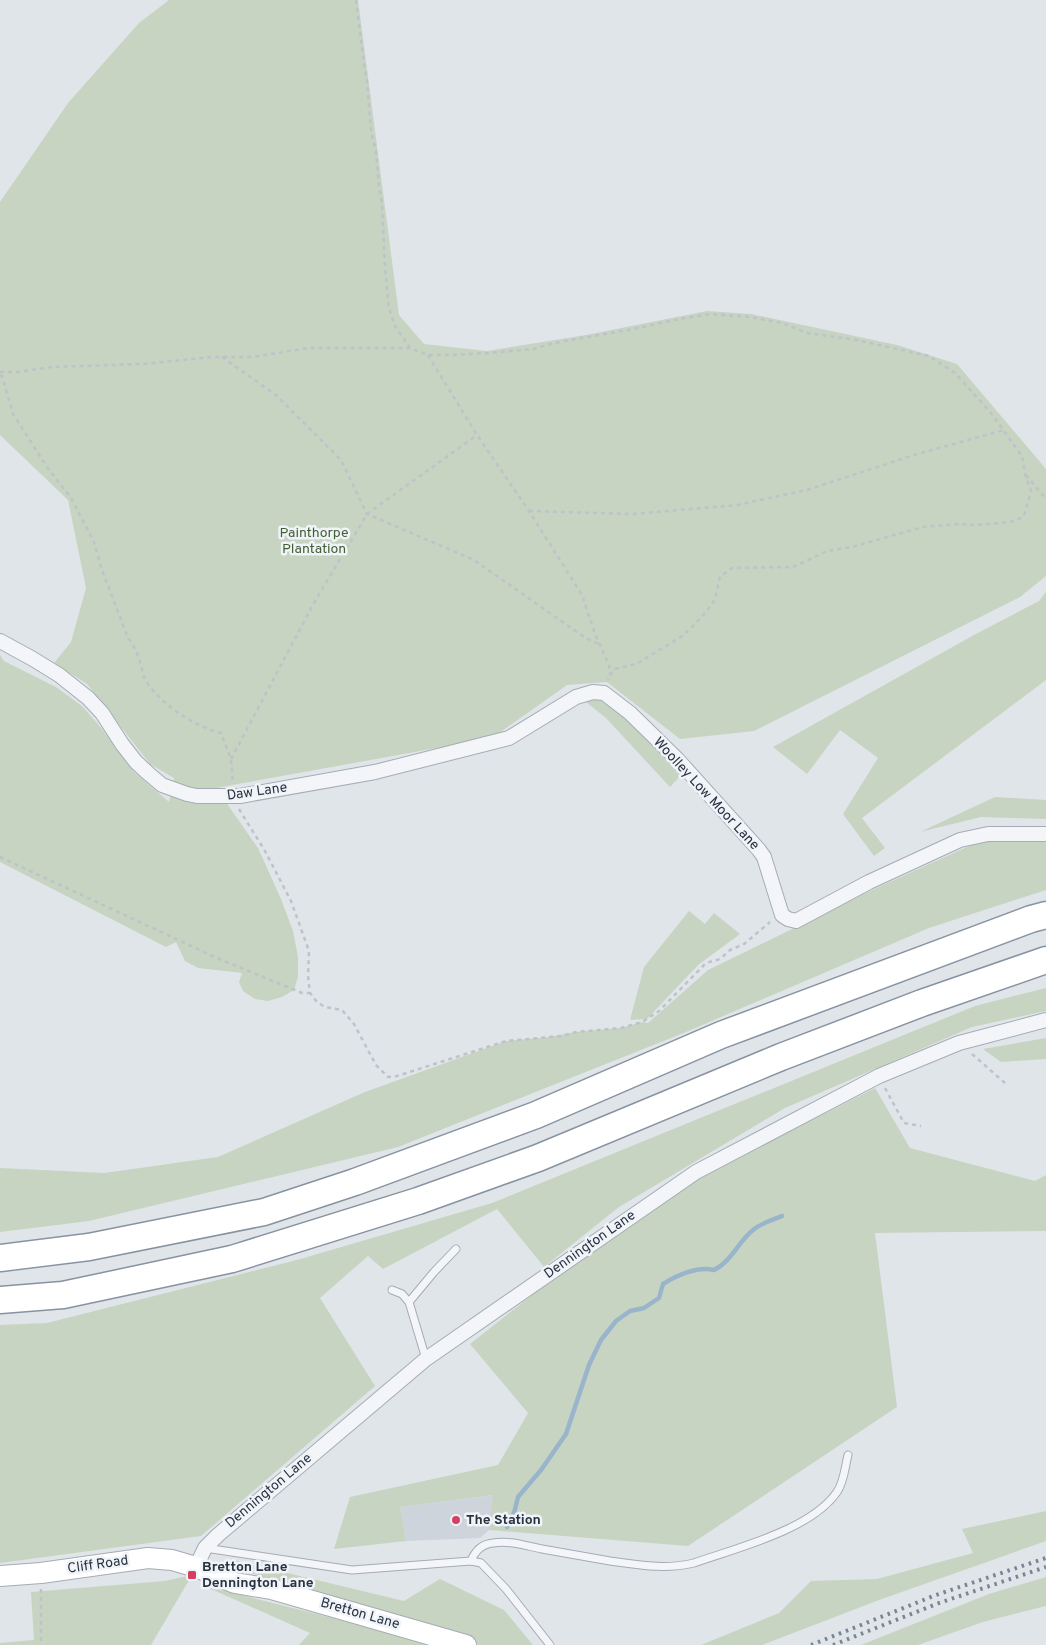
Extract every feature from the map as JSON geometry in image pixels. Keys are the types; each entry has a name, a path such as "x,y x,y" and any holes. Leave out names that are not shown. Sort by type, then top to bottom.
{"highway":[{"path":"0,1258 89,1247 264,1212 346,1185 536,1115 721,1035 1046,915"},
{"path":"0,1300 63,1295 232,1259 418,1201 538,1158 781,1057 1046,960"}],"street":[{"name":"Daw Lane","path":"0,641 59,675 88,698 102,713 136,762 162,785 197,796 231,797 375,772 508,738 576,697 593,692 604,693"},
{"name":"Woolley Low Moor Lane","path":"604,693 630,712 671,753 759,850 764,857 782,915"},
{"path":"782,915 788,920 796,921 869,882 960,840 988,834 1046,834"},
{"name":"Dennington Lane","path":"196,1567 205,1548 218,1535 426,1359 696,1172 879,1076 959,1043 1046,1020"},
{"name":"Cliff Road","path":"0,1576 41,1573 148,1558 172,1560 196,1567"},
{"name":"Bretton Lane","path":"196,1567 235,1583 271,1589 466,1645"}],"lane":[{"path":"409,1302 456,1249"},
{"path":"392,1290 402,1294 409,1302 426,1359"},
{"path":"471,1561 474,1552 478,1549 491,1543 499,1542 649,1566 678,1567 694,1563 788,1529 826,1505 841,1484 848,1455"},
{"path":"205,1548 352,1570 471,1561 481,1563 506,1589 550,1645"}],"path":[{"path":"356,0 367,81 371,131 376,152 378,186 382,205 389,308 395,326 410,348"},
{"path":"604,693 610,675 615,669 636,664 692,627 715,599 720,577 732,568 792,567 827,551 852,547 923,527 1015,521 1024,516 1031,491 1025,474 1022,456 1004,430 955,373 929,356 856,340 807,333 782,324 737,315 710,314 554,343 534,349 488,354 428,355 410,348 308,348 252,357 52,367 0,374 13,414 47,467 71,498 94,542 102,570 128,638 135,647 144,677 160,700 195,724 221,733 230,759 234,780 231,797 265,851 291,901 309,951 308,976 310,993 317,1002 326,1007 342,1010 354,1024 376,1065 388,1076 397,1076 506,1041 621,1028 642,1022 665,1005 706,963 720,959 730,950 744,944 775,917 782,915"},
{"path":"428,355 477,435 529,511 582,595 594,634 609,665 610,675"},
{"path":"222,357 276,395 341,460 367,514 474,560 584,637 600,645"},
{"path":"529,511 633,514 737,504 807,490 914,455 1004,430"},
{"path":"230,759 316,601 367,514 477,435"},
{"path":"1025,474 1046,499"},
{"path":"0,857 217,958 302,993 310,993"},
{"path":"959,1043 1005,1083"},
{"path":"879,1076 904,1123 921,1126"},
{"path":"41,1573 41,1645"}],"shaded area":[{"path":"494,1495 489,1530 480,1538 406,1541 400,1507"}],"green space":[{"name":"Painthorpe Plantation","path":"169,0 358,0 399,315 424,344 487,351 586,335 707,311 751,314 897,345 957,364 1046,469 1046,576 1020,597 754,731 680,739 607,682 567,685 492,738 216,788 258,848 293,931 298,957 298,977 294,990 282,997 268,1001 255,999 243,991 239,982 242,973 198,968 185,961 176,942 166,947 0,862 0,655 4,661 56,687 82,706 134,772 169,802 174,778 150,764 87,684 54,663 71,642 86,588 68,500 0,435 0,202 68,103 139,23"},
{"path":"1046,592 1046,680 862,818 885,848 874,856 843,814 878,758 840,730 807,774 773,747 1039,601"},
{"path":"600,698 613,706 681,775 670,787 606,718 586,702"},
{"path":"995,797 1046,800 1046,819 981,817 920,832"},
{"path":"1046,841 1046,890 929,928 686,1032 398,1147 89,1221 0,1232 0,1168 104,1173 218,1157 365,1092 506,1041 621,1028 642,1022 648,1023 708,970 874,889 978,842"},
{"path":"689,911 705,924 714,913 740,934 698,965 647,1019 630,1020 644,967"},
{"path":"1046,988 1046,1011 972,1027 785,1108 619,1207 544,1267 497,1209 383,1269 368,1256 320,1298 375,1386 201,1536 0,1563 0,1325 47,1323 297,1260 492,1203 975,1006"},
{"path":"1046,1038 1046,1059 1001,1062 983,1049"},
{"path":"875,1088 910,1148 1035,1181 1046,1175 1046,1231 875,1233 897,1407 688,1546 489,1530 493,1495 400,1507 406,1541 334,1549 350,1497 498,1465 528,1413 470,1344 536,1292 699,1178"},
{"path":"1046,1511 1046,1541 879,1600 762,1645 701,1645 779,1613 811,1581 877,1579 973,1553 962,1529"},
{"path":"233,1560 404,1601 440,1579 504,1610 533,1645 478,1645 471,1637 230,1567"},
{"path":"192,1575 151,1645 0,1645 0,1643 34,1640 31,1592 165,1581"},
{"path":"1046,1577 1046,1606 983,1622 918,1645 861,1645 989,1594"},
{"path":"202,1585 423,1641 432,1645 299,1645 310,1633"}],"waterway":[{"path":"507,1527 514,1513 518,1497 541,1470 566,1434 589,1365 601,1340 616,1321 630,1311 644,1308 659,1298 663,1284 675,1277 695,1270 714,1270 726,1262 753,1230 782,1216"}],"railway":[{"path":"811,1645 936,1595 1046,1558"},
{"path":"833,1645 939,1603 1046,1567"}],"place":[{"name":"The Station","path":"456,1520"},
{"name":"Bretton Lane Dennington Lane","path":"192,1575"}]}
